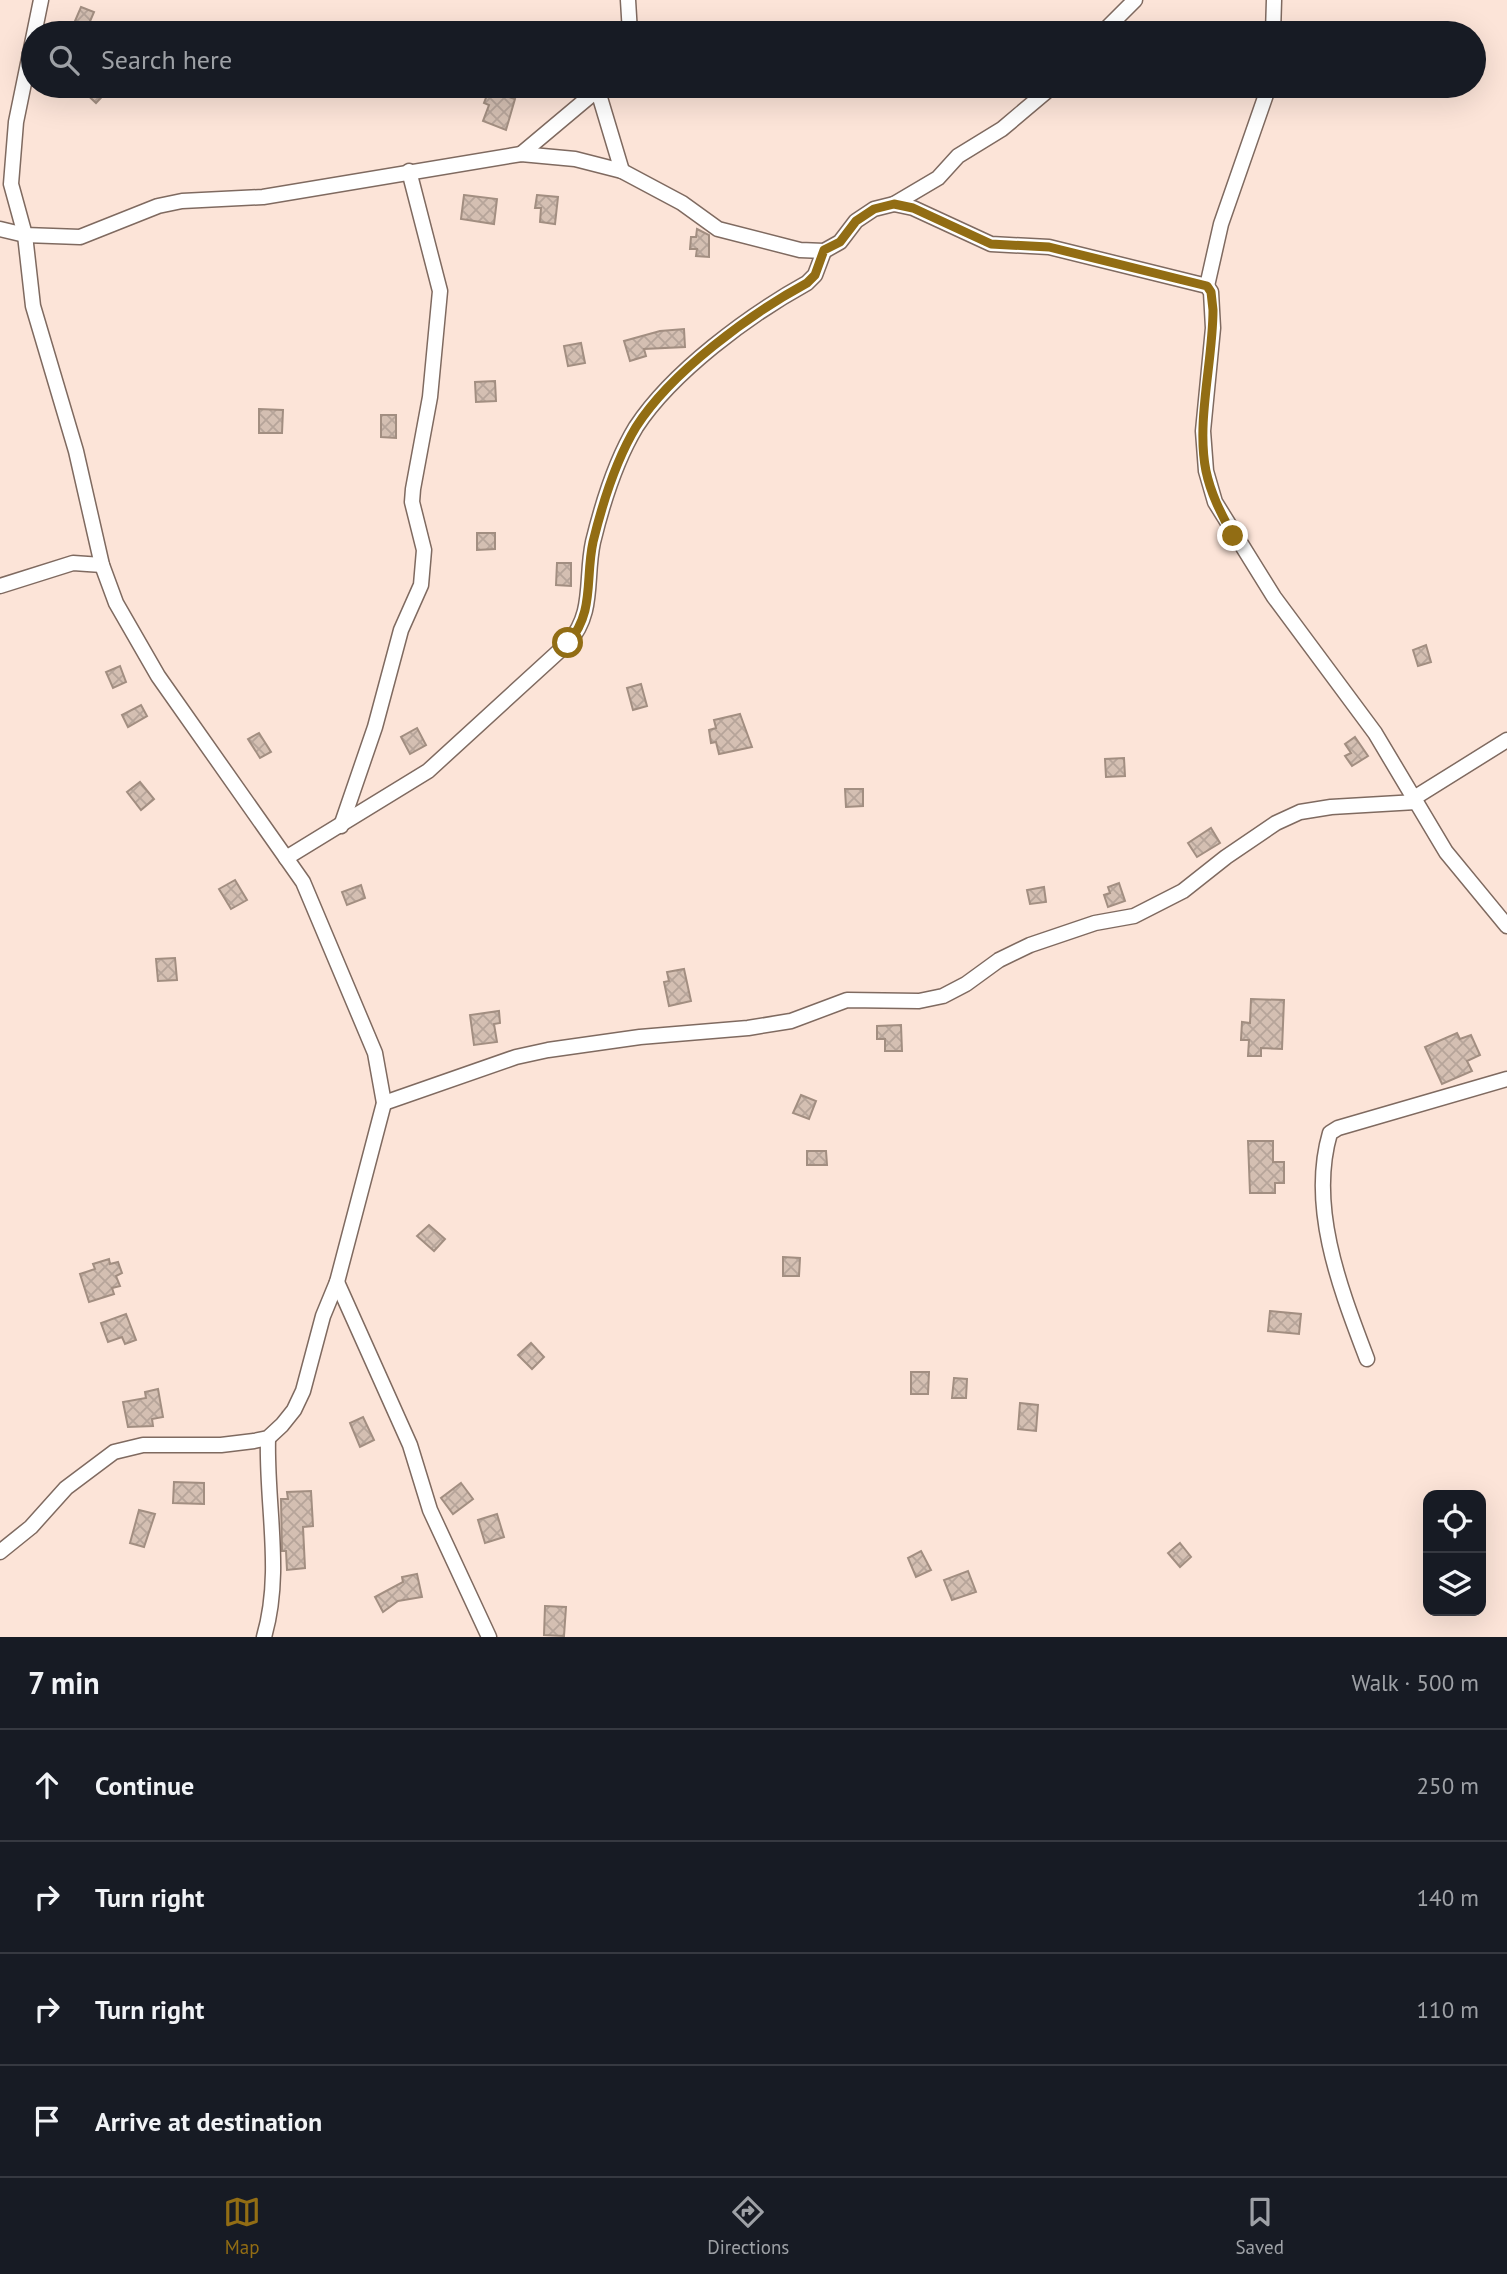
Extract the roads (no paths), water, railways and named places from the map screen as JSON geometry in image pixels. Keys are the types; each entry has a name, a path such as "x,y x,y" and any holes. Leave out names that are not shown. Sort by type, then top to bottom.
{"street":[{"path":"37,21 41,0"},
{"path":"628,0 629,21"},
{"path":"1114,21 1135,0"},
{"path":"1273,21 1274,0"},
{"path":"0,1552 31,1527 66,1488 114,1452 142,1445 221,1445 268,1438 294,1410 303,1391 323,1316 337,1282 384,1103 370,1041 316,907 286,858 158,676 116,603 102,565 76,452 33,306 24,235 13,198 12,158 23,98"},
{"path":"521,154 588,98"},
{"path":"603,98 622,172"},
{"path":"0,229 24,235 80,237 170,204 263,197 521,154 575,159 622,172 682,203 718,229 800,250 824,250 840,242 856,221 874,209 894,204 938,178 958,156 1002,129 1039,98"},
{"path":"1207,286 1221,224 1265,98"},
{"path":"341,826 375,727 401,630 418,595 424,570 424,550 412,502 430,397 440,291 409,172"},
{"path":"894,204 913,208 991,244 1049,247 1207,286 1211,292 1213,328 1203,430 1206,471 1215,502 1273,597 1375,733 1446,852 1507,926"},
{"path":"286,858 428,771 472,734 579,631 590,594 593,545 599,519 626,445 638,425 683,374 725,335 807,283 815,275 824,250"},
{"path":"0,586 73,563 102,565"},
{"path":"384,1103 516,1057 548,1050 791,1021 847,1000 919,1001 943,996 966,984 999,960 1030,945 1095,923 1134,916 1183,891 1276,823 1300,812 1415,800 1507,740"},
{"path":"1367,1360 1337,1277 1329,1234 1324,1171 1330,1133 1338,1128 1507,1079"},
{"path":"337,1282 410,1445 430,1510 489,1637"},
{"path":"264,1637 270,1618 274,1565 267,1477 268,1438"}]}
